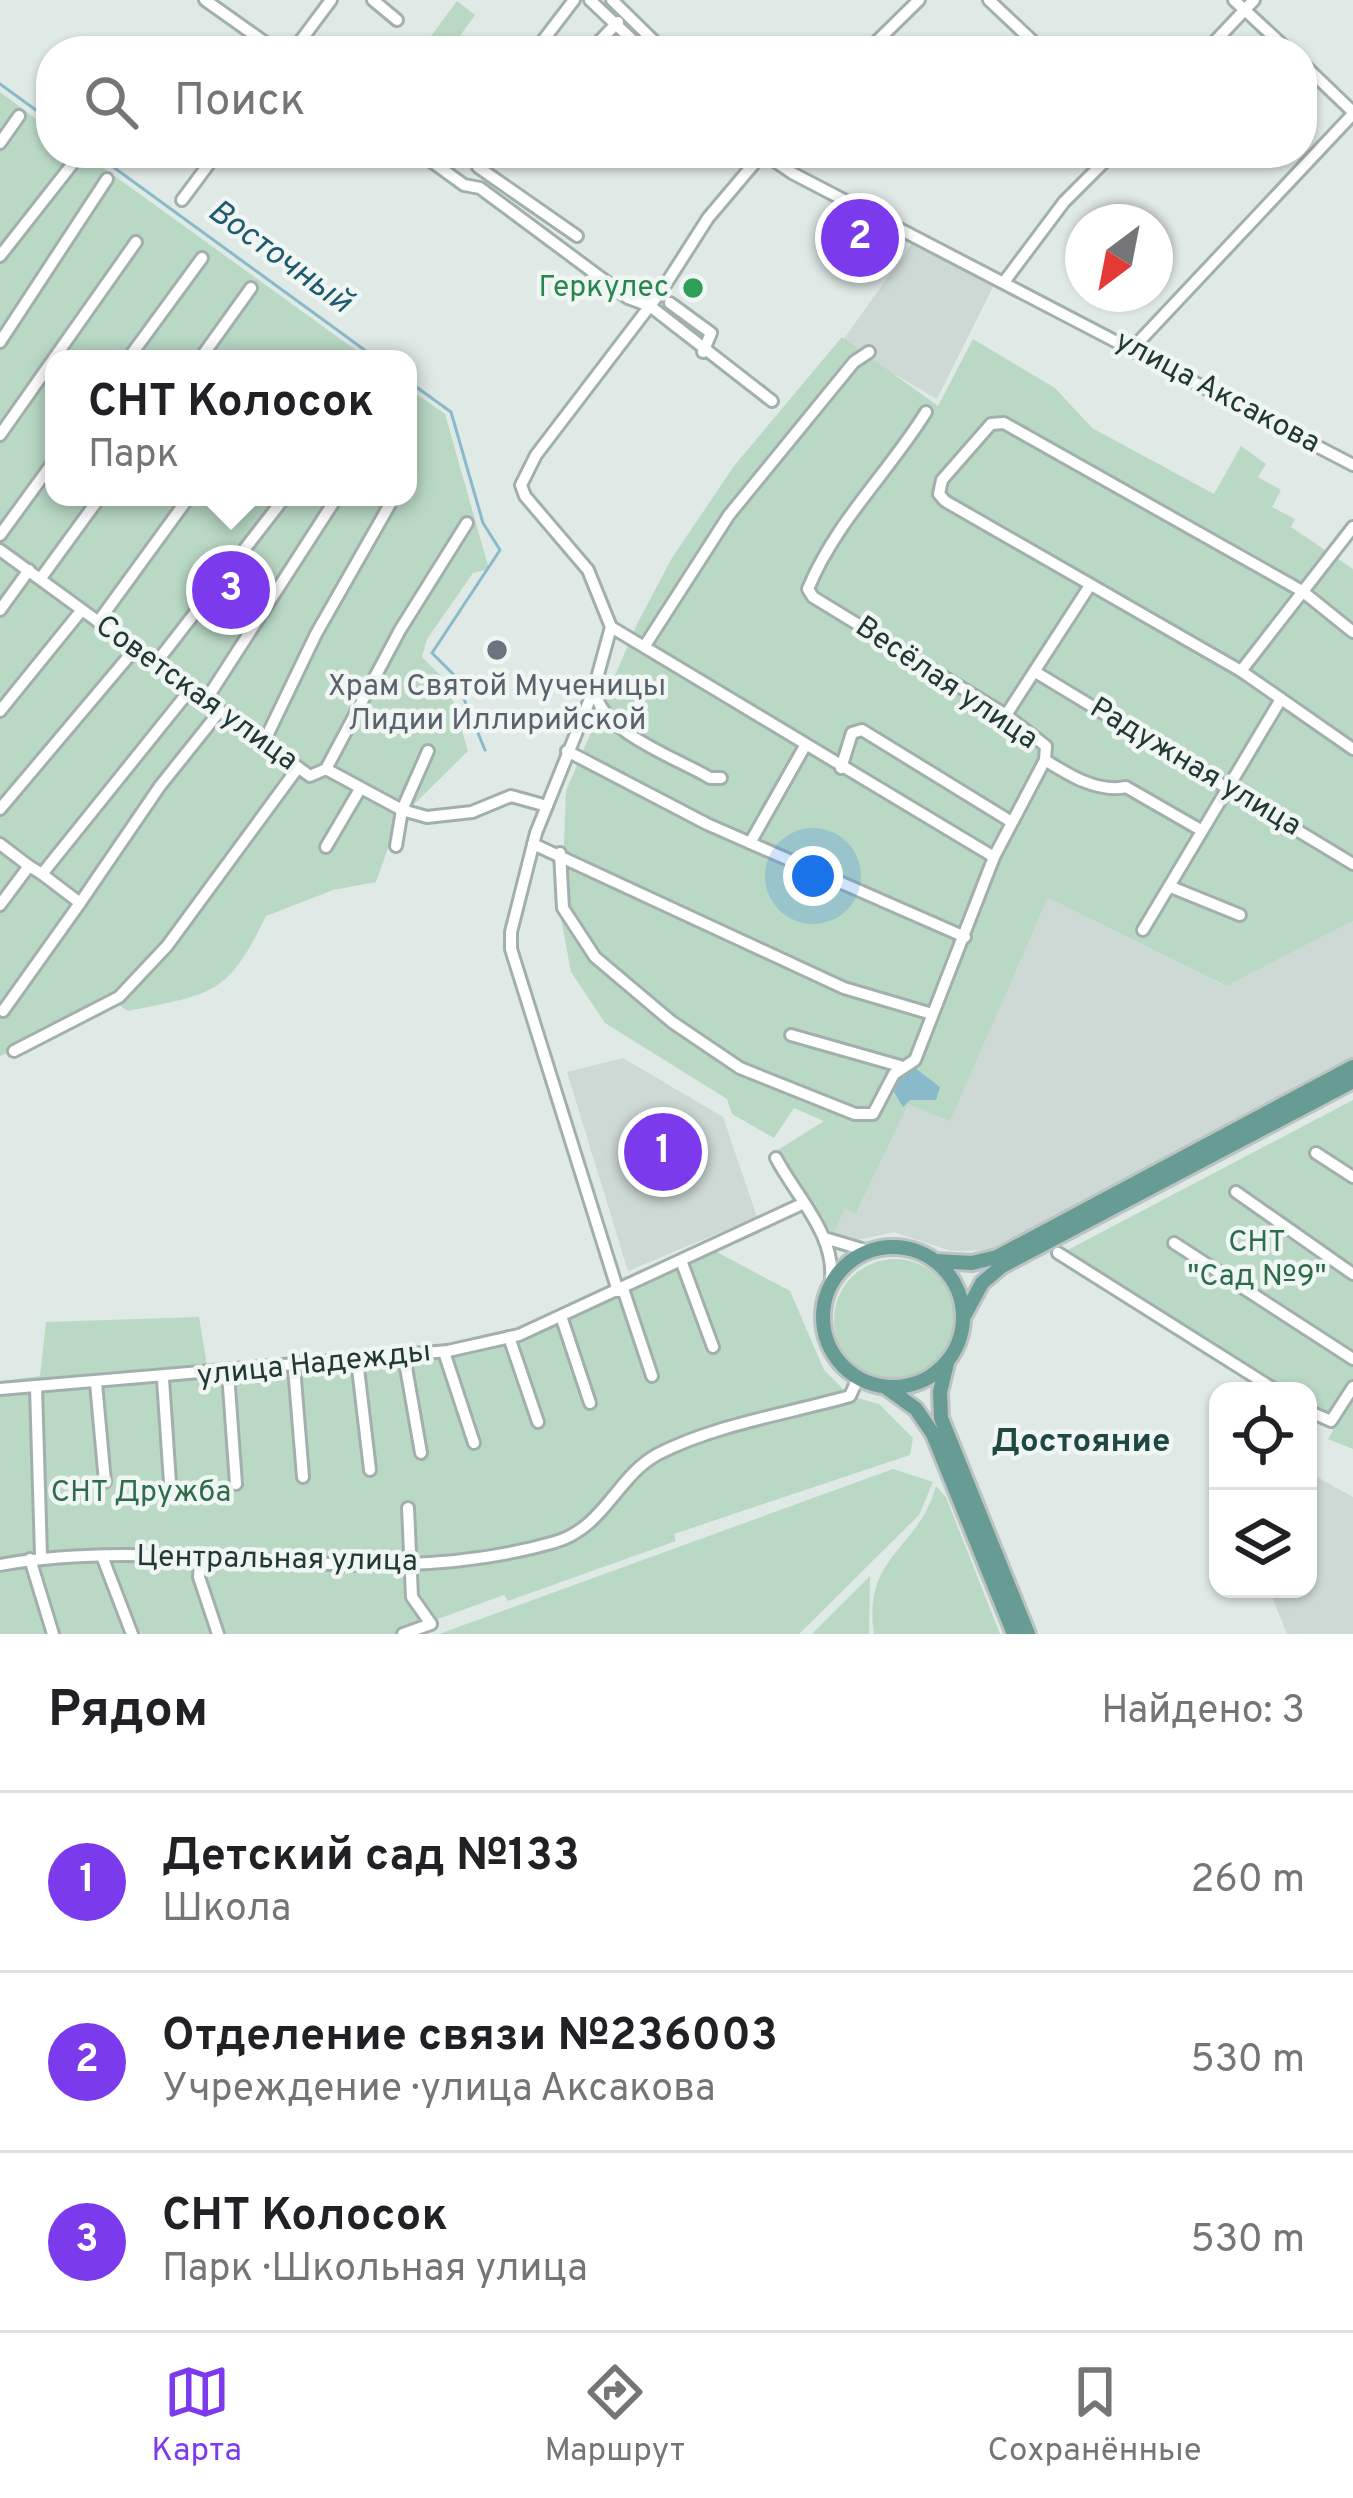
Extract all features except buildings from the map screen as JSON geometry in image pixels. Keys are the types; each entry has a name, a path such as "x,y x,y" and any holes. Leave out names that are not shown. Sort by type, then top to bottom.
{"main road":[{"path":"1014,1634 927,1423 883,1386 858,1378 838,1360 826,1337 823,1311 830,1286 846,1265 868,1251 903,1248 935,1261 966,1264 997,1256 1353,1067"},
{"path":"1028,1634 941,1418 940,1392 949,1359 982,1282 1002,1266 1353,1081"},
{"path":"935,1261 955,1285 963,1318"},
{"path":"883,1386 921,1381 949,1359"}],"street":[{"path":"205,0 256,36"},
{"path":"303,36 331,0"},
{"path":"373,0 397,20"},
{"path":"547,36 574,0"},
{"path":"590,0 631,36"},
{"path":"612,0 649,36"},
{"path":"882,36 919,0"},
{"path":"989,0 1027,36"},
{"path":"1218,36 1244,3 1275,36"},
{"path":"604,36 618,22"},
{"path":"1317,78 1353,113 1317,151"},
{"path":"0,142 19,116"},
{"path":"0,256 68,168"},
{"path":"182,200 206,168"},
{"path":"441,168 464,185 474,184 628,298 650,306 703,352 772,401"},
{"path":"464,185 477,168"},
{"path":"479,168 577,236"},
{"path":"652,1376 620,1290 512,949 532,844 594,689 611,627 588,570 524,496 523,476 650,306 742,168"},
{"name":"улица Аксакова","path":"791,168 1353,465"},
{"path":"1004,282 1064,202 1098,168"},
{"path":"1132,349 1301,168"},
{"path":"0,342 107,179"},
{"path":"60,350 136,242"},
{"path":"135,350 202,258"},
{"path":"206,350 251,288"},
{"path":"670,303 711,333 703,352"},
{"path":"646,644 729,515 854,362 869,352"},
{"path":"0,435 45,371"},
{"name":"Весёлая улица","path":"926,412 850,514 815,572 808,589 813,597 1006,715 1046,746 1045,760 1076,779 1113,790 1126,788 1199,829"},
{"path":"1353,632 1302,591 1004,423 991,424 942,480 939,494 1089,587 1241,671 1353,749"},
{"path":"0,535 45,473"},
{"path":"41,578 93,506"},
{"path":"98,622 182,506"},
{"path":"156,663 278,506"},
{"path":"206,700 331,506"},
{"path":"264,742 316,634 389,506"},
{"path":"326,770 400,630 467,523"},
{"path":"1241,671 1353,527"},
{"name":"Советская улица","path":"0,550 297,770 310,776 326,770 401,809"},
{"path":"0,610 29,570"},
{"path":"1006,715 1089,587"},
{"path":"0,711 81,611"},
{"path":"611,627 994,857"},
{"path":"0,809 135,649"},
{"name":"Радужная улица","path":"1037,673 1353,864"},
{"path":"594,689 598,706 614,722 710,778 721,778"},
{"path":"42,874 190,690"},
{"path":"1142,930 1281,699"},
{"path":"3,1011 160,786 220,711"},
{"path":"841,768 853,734 862,730 1010,821"},
{"path":"750,843 805,746"},
{"path":"396,846 401,809 428,751"},
{"path":"567,752 750,843 964,938"},
{"path":"791,1035 900,1066 915,1060 994,857 1045,760"},
{"path":"14,1051 119,997 167,946 297,770"},
{"path":"326,847 360,789"},
{"path":"401,809 448,817 511,796 547,806"},
{"path":"0,844 80,903"},
{"path":"532,844 844,988 932,1014"},
{"path":"560,854 563,908 595,957 672,1022 740,1067 865,1116 879,1108 900,1066"},
{"path":"0,904 29,866"},
{"path":"1171,886 1240,916"},
{"path":"1316,1154 1353,1177"},
{"path":"776,1158 825,1237 832,1264 830,1286"},
{"path":"1236,1192 1353,1274"},
{"name":"улица Надежды","path":"0,1389 444,1352 508,1337 561,1316 802,1204"},
{"path":"825,1237 849,1250 868,1251"},
{"path":"1174,1243 1353,1359"},
{"path":"1058,1253 1263,1382"},
{"path":"682,1263 713,1347"},
{"path":"561,1316 590,1403"},
{"path":"508,1337 538,1422"},
{"path":"444,1352 473,1443"},
{"path":"404,1356 422,1453"},
{"path":"357,1360 370,1470"},
{"path":"294,1366 303,1477"},
{"path":"229,1373 236,1484"},
{"name":"Центральная улица","path":"0,1565 36,1558 102,1556 412,1565 559,1541 598,1520 652,1457 705,1434 850,1396 858,1378"},
{"path":"163,1379 170,1483"},
{"path":"96,1383 105,1482"},
{"path":"36,1388 36,1558 53,1634"},
{"path":"1317,1415 1331,1421 1352,1391"},
{"path":"403,1634 431,1624 412,1597 408,1508"},
{"path":"102,1556 132,1634"},
{"path":"200,1561 199,1577 218,1634"}],"shaded area":[{"path":"913,242 994,285 937,399 841,343"},
{"path":"1048,898 1225,986 1353,921 1353,1059 990,1250 951,1251 894,1232 848,1242 834,1234 845,1209 857,1213 908,1103 950,1120"},
{"path":"623,1058 723,1117 757,1217 628,1271 567,1072"},
{"path":"1317,1477 1353,1497 1353,1634 1287,1634 1273,1598 1317,1598"}],"green space":[{"path":"457,1 475,15 460,36 431,36"},
{"path":"0,92 36,119 36,168 104,168 356,350 45,350 45,506 417,506 417,394 445,414 489,569 473,573 427,639 422,657 448,683 468,751 398,820 376,882 333,890 266,916 227,977 198,995 128,1011 108,997 59,1032 0,1056"},
{"path":"842,337 938,406 973,339 1055,388 1092,428 1214,494 1241,446 1266,464 1258,477 1281,490 1272,507 1295,519 1291,527 1353,569 1353,921 1226,986 1048,898 950,1121 908,1104 856,1214 845,1209 834,1234 818,1219 778,1150 824,1121 794,1108 774,1138 732,1114 727,1099 605,1023 571,972 561,919 566,791 637,624 672,558 734,466"},
{"name":"СНТ \"Сад №9\"","path":"1353,1100 1353,1449 1328,1439 1333,1431 1328,1419 1317,1414 1317,1382 1263,1382 1062,1253"},
{"name":"СНТ Дружба","path":"711,1249 790,1291 824,1370 850,1396 879,1404 913,1438 910,1455 674,1534 676,1541 508,1601 504,1595 396,1634 0,1634 0,1381 40,1376 46,1322 199,1317 207,1365 407,1358 515,1330"},
{"path":"895,1259 918,1264 938,1277 951,1297 956,1320 951,1343 938,1363 918,1376 895,1381 872,1376 852,1363 839,1343 834,1320 839,1297 852,1277 872,1264"},
{"path":"893,1469 933,1482 919,1515 799,1634 439,1634"},
{"path":"936,1486 946,1497 1000,1634 874,1634 876,1587 928,1507"},
{"path":"870,1576 869,1634 812,1634"}],"water":[{"path":"915,1068 940,1087 936,1100 910,1100 903,1107 894,1092 902,1075"}],"waterway":[{"name":"Восточный","path":"0,84 36,110"},
{"name":"Восточный","path":"115,168 365,350"},
{"name":"Восточный","path":"417,387 451,412 483,523 500,550 432,653 454,675 485,750"}],"place":[{"name":"Отделение связи №236003","path":"860,238"},
{"name":"Геркулес","path":"693,288"},
{"name":"СНТ Колосок","path":"231,590"},
{"name":"Храм Святой Мученицы Лидии Иллирийской","path":"497,650"},
{"name":"Детский сад №133","path":"663,1152"}],"district":[{"name":"Достояние","path":"1081,1443"}]}
